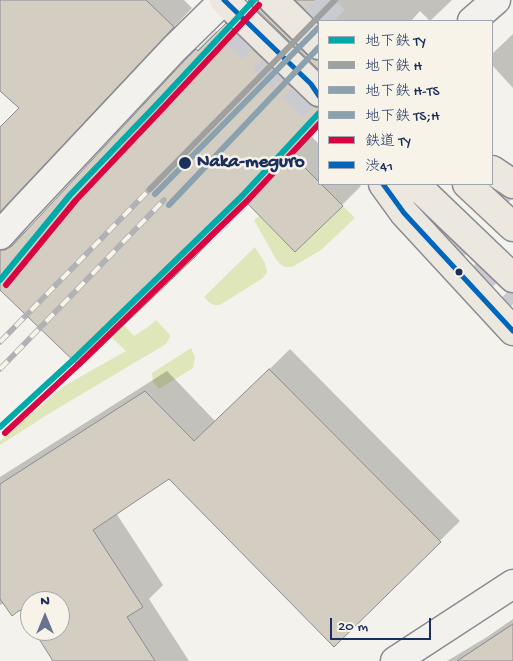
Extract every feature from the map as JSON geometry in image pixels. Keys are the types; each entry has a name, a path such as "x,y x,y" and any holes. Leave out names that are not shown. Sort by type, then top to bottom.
{"main road":[{"path":"224,0 316,91"},
{"path":"273,0 318,44"},
{"path":"493,171 513,184"},
{"path":"384,185 404,213 513,331"},
{"path":"416,185 513,278"},
{"path":"468,185 513,227"}],"street":[{"path":"0,235 174,49 224,0"},
{"path":"473,20 496,0"},
{"path":"395,661 513,584"}],"green space":[{"path":"343,206 355,218 321,250 290,267 285,267 276,259 254,220 259,216 295,252"},
{"path":"255,247 265,263 267,272 263,278 219,305 210,303 204,297"},
{"path":"156,320 170,335 166,344 0,445 0,441 64,386 126,351 111,337 124,325 134,336"},
{"path":"191,348 195,357 193,368 159,389 153,382 152,373"}],"building":[{"path":"0,0 146,0 174,27 0,212 0,127 19,108 0,91"},
{"path":"258,0 258,5 262,11 308,56 318,60 318,69 248,1"},
{"path":"295,0 319,0 318,22"},
{"path":"226,23 308,103 318,107 318,124 291,154 318,181 318,185 322,185 343,206 295,252 246,202 196,256 80,367 0,290 0,250 5,250 12,246 185,60 196,49 198,51"},
{"path":"269,369 441,542 334,647 169,479 93,530 143,607 127,617 155,661 53,661 40,641 70,641 70,591 20,591 20,610 12,616 0,599 0,484 145,391 194,441"},
{"path":"513,624 513,661 457,661"}],"tunnel":[{"path":"202,0 318,113"},
{"path":"315,0 335,20"},
{"path":"493,180 513,201"},
{"path":"414,207 513,304"}],"railway":[{"path":"0,342 150,189"},
{"path":"0,369 164,200"}],"metro line":[{"name":"TY","path":"0,280 70,195 254,0"},
{"name":"H","path":"150,189 335,0"},
{"name":"H-TS","path":"155,194 318,28"},
{"name":"TS;H","path":"169,205 318,48"},
{"name":"TY","path":"0,427 73,360 242,196 318,114"}],"rail line":[{"name":"TY","path":"6,285 76,200 259,5"},
{"name":"TY","path":"5,433 247,201 318,125"}],"transit line":[{"name":"渋41","path":"224,0 311,84 318,94"},
{"name":"渋41","path":"384,185 404,213 513,331"}],"place":[{"name":"Naka-meguro","path":"185,163"}]}
